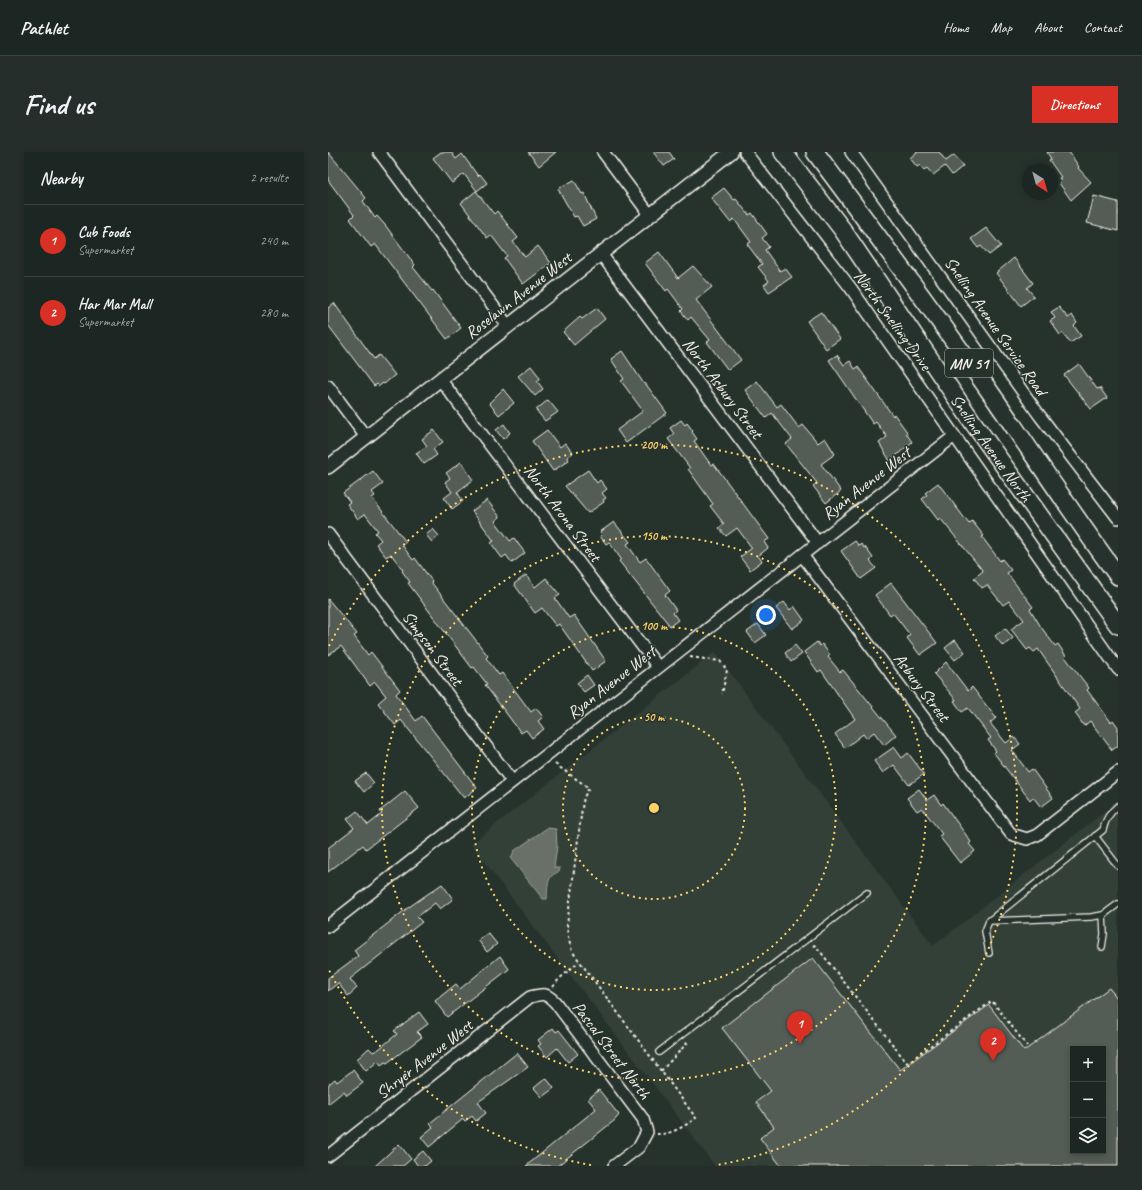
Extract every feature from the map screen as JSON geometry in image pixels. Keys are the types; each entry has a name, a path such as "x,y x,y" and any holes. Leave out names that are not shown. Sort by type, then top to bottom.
{"main road":[{"name":"Snelling Avenue North","path":"783,152 842,228 974,424 1118,625"},
{"name":"Snelling Avenue North","path":"815,152 917,290 997,402 1078,523 1118,576"}],"street":[{"path":"379,152 508,326"},
{"path":"602,152 650,215"},
{"name":"Roselawn Avenue West","path":"328,467 731,152"},
{"name":"North Snelling Drive","path":"745,152 850,287 918,383 953,437 1118,669"},
{"name":"Snelling Avenue Service Road","path":"851,152 1040,416 1118,516"},
{"name":"North Asbury Street","path":"600,254 818,543"},
{"name":"North Arona Street","path":"440,379 658,667"},
{"path":"328,386 366,437"},
{"name":"Ryan Avenue West","path":"328,926 953,437"},
{"name":"Simpson Street","path":"328,534 512,781"},
{"name":"Asbury Street","path":"802,555 1011,834 1027,839 1037,835 1118,772"},
{"name":"Pascal Street North","path":"545,994 555,1002 643,1119 647,1132"},
{"name":"Shryer Avenue West","path":"328,1156 530,997 545,994"},
{"path":"614,1166 639,1147 647,1132"}],"lane":[{"path":"989,953 985,931 989,921 1103,830 1111,811 1118,806"},
{"path":"1095,836 1118,866"},
{"path":"659,1052 867,893"},
{"path":"989,921 1103,915 1118,904"},
{"path":"1102,947 1104,934 1103,915"}],"path":[{"path":"674,654 720,661 727,670 722,694"},
{"path":"544,756 589,788 584,797 582,808 567,925 570,944 579,962 696,1118 685,1126 663,1135 647,1132"},
{"path":"812,945 816,946 907,1064 992,1001 1027,1046"},
{"path":"545,994 558,979 579,962"},
{"path":"661,1071 692,1039"}],"shaded area":[{"path":"715,652 933,946 1118,801 1118,1166 715,1166 471,844"},
{"path":"547,828 556,829 557,846 554,868 560,868 559,872 552,876 548,882 547,899 543,899 511,859 514,851"}],"building":[{"path":"328,152 366,198 363,201 375,218 377,216 385,225 415,265 413,267 432,291 433,290 461,328 447,339 375,244 371,247 350,219 354,215 328,180"},
{"path":"441,152 451,152 456,159 462,154 478,176 480,174 487,183 477,191 464,174 452,183 433,158"},
{"path":"528,152 556,152 539,166"},
{"path":"653,152 669,152 674,159 664,166"},
{"path":"917,152 939,152 946,161 954,155 963,166 952,175 945,166 933,175 927,168 924,170 920,165 917,167 910,158"},
{"path":"1047,152 1069,152 1079,167 1078,168 1091,182 1071,200 1059,183 1061,181 1059,178 1061,177 1058,173 1058,164 1052,164 1049,160 1051,159"},
{"path":"574,180 582,194 584,193 596,219 583,226 577,216 574,217 558,189"},
{"path":"724,188 734,200 736,199 749,215 752,213 767,234 762,238 769,247 765,250 780,271 785,268 792,277 769,292 764,285 769,281 758,267 762,264 747,244 751,242 734,219 730,222 711,198"},
{"path":"476,191 494,214 497,211 518,238 513,242 525,257 538,246 551,263 523,284 504,258 507,256 491,235 487,238 461,203"},
{"path":"1094,196 1118,202 1118,231 1087,223"},
{"path":"986,228 1001,246 989,255 981,246 978,248 971,239"},
{"path":"659,252 678,278 693,266 712,287 696,300 741,360 728,370 707,342 710,340 691,317 688,320 681,311 683,309 668,289 666,291 645,263"},
{"path":"1014,258 1033,283 1027,288 1034,296 1021,306 996,273"},
{"path":"334,303 374,359 379,355 395,375 384,384 383,383 379,386 377,384 374,386 328,325 328,308"},
{"path":"1059,307 1068,318 1072,315 1077,323 1074,326 1081,336 1070,343 1063,333 1060,335 1050,321 1055,318 1051,312"},
{"path":"597,308 605,319 574,345 563,332 580,317 582,319"},
{"path":"821,312 840,339 826,349 807,321"},
{"path":"622,351 644,384 645,383 667,413 626,443 617,430 643,411 621,381 624,379 611,359"},
{"path":"837,355 844,365 850,361 855,369 858,367 893,416 894,414 907,432 906,433 912,442 890,461 879,443 887,437 876,422 873,424 829,360"},
{"path":"1079,364 1097,389 1100,388 1107,398 1091,409 1064,375"},
{"path":"531,366 538,375 540,379 537,381 543,389 535,396 518,376"},
{"path":"757,381 777,407 781,404 799,428 803,425 818,443 825,438 835,454 821,464 841,491 826,503 813,486 817,483 786,444 792,439 772,413 766,418 745,390"},
{"path":"503,389 514,403 499,415 489,403"},
{"path":"548,400 558,412 545,421 536,410"},
{"path":"681,420 685,425 687,423 693,431 692,432 697,439 694,441 711,465 714,464 769,539 764,542 768,548 758,556 762,561 750,570 740,557 752,548 737,528 726,536 719,528 724,524 710,506 713,504 688,469 690,468 668,439 674,434 670,428"},
{"path":"504,424 510,433 503,439 496,430"},
{"path":"434,430 443,442 433,449 437,455 424,464 416,453 427,446 422,439"},
{"path":"547,430 560,447 565,443 573,453 567,457 569,460 553,471 532,441"},
{"path":"461,462 473,480 457,492 463,501 452,509 444,498 452,492 445,482 450,478 446,473"},
{"path":"588,470 597,483 600,480 607,489 602,493 606,498 603,500 604,502 588,513 565,486"},
{"path":"373,471 383,484 372,492 375,496 372,498 406,542 402,545 413,560 415,558 432,581 431,582 488,656 486,658 499,675 502,673 531,712 536,708 543,717 538,721 544,729 532,738 526,730 521,733 485,685 487,684 474,667 472,668 408,583 410,582 402,571 403,570 391,554 386,557 376,544 381,540 375,533 378,531 365,514 358,519 347,504 350,502 343,493"},
{"path":"938,483 969,524 972,521 984,536 982,537 1000,561 1002,559 1011,570 1007,573 1033,607 1030,609 1041,627 1055,646 1058,644 1066,656 1065,657 1089,688 1087,690 1111,722 1113,720 1118,727 1118,746 1112,750 1090,721 1084,726 1075,713 1080,709 1038,649 1034,652 1030,648 1027,650 1011,629 1024,620 1009,601 1003,605 987,585 982,588 974,578 983,571 940,518 938,520 922,499 927,495 925,493"},
{"path":"487,500 500,517 495,521 510,541 514,538 525,553 512,563 506,555 502,558 491,543 494,541 472,511"},
{"path":"614,522 630,542 627,544 640,562 646,558 670,591 665,595 676,610 673,613 678,620 670,626 619,561 621,559 609,542 606,544 600,536 602,534 600,532"},
{"path":"433,529 439,536 432,542 426,535"},
{"path":"855,541 859,546 861,544 864,548 865,547 873,558 870,561 876,568 861,579 841,551"},
{"path":"526,575 535,587 546,578 560,595 555,598 569,618 574,615 606,661 592,671 559,624 556,626 542,608 535,613 514,584"},
{"path":"891,583 937,643 920,655 907,638 910,635 893,613 890,615 875,595"},
{"path":"328,599 357,634 354,636 368,655 371,652 400,690 396,694 416,721 422,716 477,788 464,798 401,720 395,725 378,703 386,696 375,682 370,686 341,646 328,655"},
{"path":"784,602 790,610 794,606 804,620 792,629 776,608"},
{"path":"758,624 766,635 755,643 747,632"},
{"path":"1005,628 1013,638 1003,646 995,636"},
{"path":"955,640 965,652 955,660 945,648"},
{"path":"817,642 820,646 822,644 830,655 828,657 840,672 843,670 896,735 884,745 874,732 866,738 863,734 845,748 835,734 855,719 821,670 818,672 804,652"},
{"path":"795,645 802,654 791,662 785,653"},
{"path":"946,662 968,691 972,687 996,718 990,723 1006,743 1014,737 1020,744 1012,750 1028,772 1032,769 1053,798 1041,807 1033,797 1030,800 994,753 996,751 988,740 991,738 968,708 962,712 954,701 956,700 934,674"},
{"path":"587,675 594,685 584,692 577,683"},
{"path":"894,747 902,758 908,753 924,774 909,785 894,765 883,773 874,761"},
{"path":"366,773 374,783 364,792 355,781"},
{"path":"919,789 927,800 934,795 941,805 943,803 971,842 969,844 975,851 960,863 939,836 942,834 922,808 917,811 907,798"},
{"path":"405,791 419,808 366,849 363,845 328,872 328,848 354,828 347,819 357,811 368,825 382,814 380,811"},
{"path":"442,884 453,899 440,909 435,903 417,917 422,922 350,979 357,988 348,996 338,983 328,991 328,978 358,956 354,950 409,907"},
{"path":"488,933 497,944 487,952 478,940"},
{"path":"500,956 509,969 447,1017 435,1001 456,984 460,989"},
{"path":"813,958 900,1070 989,1005 1024,1051 1109,988 1118,999 1118,1166 781,1166 760,1138 774,1127 756,1102 771,1091 722,1028"},
{"path":"419,1012 428,1024 417,1032 422,1037 387,1063 385,1062 381,1065 378,1061 366,1071 357,1059 369,1048 373,1052 379,1049 397,1034 394,1031"},
{"path":"553,1028 556,1032 559,1030 578,1054 568,1062 557,1048 547,1057 538,1046 541,1044 538,1040"},
{"path":"517,1053 528,1067 478,1102 486,1113 476,1121 472,1116 465,1121 463,1119 429,1147 421,1137 433,1127 430,1123"},
{"path":"353,1070 363,1083 347,1095 344,1091 328,1104 328,1085 335,1079 337,1082"},
{"path":"546,1078 554,1088 542,1097 534,1088"},
{"path":"599,1090 619,1115 615,1120 557,1166 526,1166 596,1109 588,1099"},
{"path":"399,1144 411,1159 403,1166 375,1166"},
{"path":"423,1151 431,1161 425,1166 418,1166 413,1159"}],"place":[{"name":"Cub Foods","path":"800,1044"},
{"name":"Har Mar Mall","path":"993,1061"}]}
